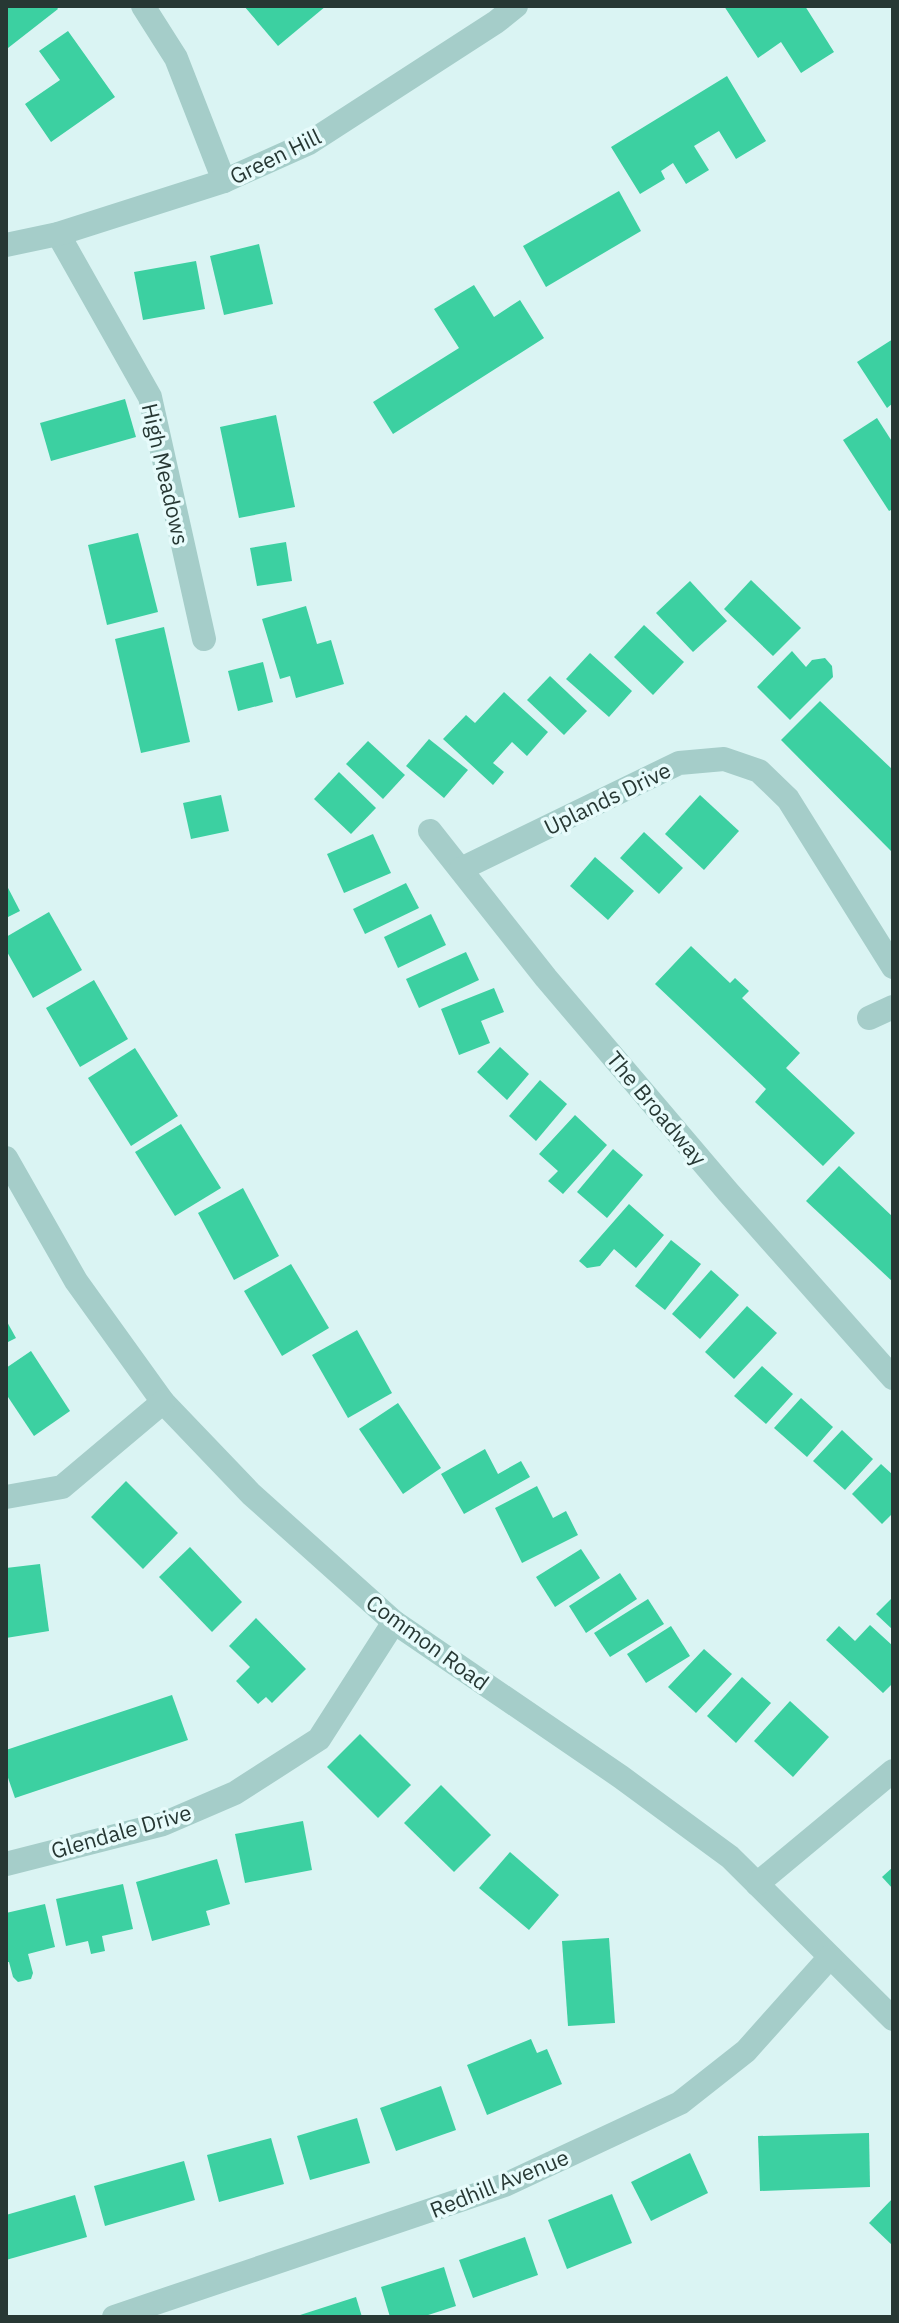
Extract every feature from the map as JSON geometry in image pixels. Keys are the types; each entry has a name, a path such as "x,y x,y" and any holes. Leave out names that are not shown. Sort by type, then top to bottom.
{"street":[{"path":"143,6 176,58 224,181"},
{"name":"Green Hill","path":"6,245 58,234 224,181 309,143 483,31 516,6"},
{"name":"High Meadows","path":"58,234 150,397 204,639"},
{"name":"Uplands Drive","path":"461,869 679,763 724,759 759,771 788,799 893,967"},
{"name":"The Broadway","path":"430,831 546,978 728,1192 893,1378"},
{"path":"869,1018 893,1007"},
{"name":"Common Road","path":"6,1158 76,1281 163,1402 251,1494 394,1622 621,1777 730,1857 893,2019"},
{"path":"6,1497 62,1487 163,1402"},
{"name":"Glendale Drive","path":"6,1864 163,1824 235,1793 319,1739 394,1622"},
{"path":"757,1884 893,1771"},
{"name":"Redhill Avenue","path":"114,2317 505,2185 680,2103 746,2051 830,1957"}],"building":[{"path":"6,6 56,6 58,9 8,48"},
{"path":"244,6 326,6 278,46"},
{"path":"724,6 805,6 834,52 801,73 781,42 758,58"},
{"path":"68,31 115,97 51,142 25,104 60,80 39,51"},
{"path":"727,76 766,141 736,159 719,131 694,146 709,170 686,184 673,163 661,171 665,179 640,194 611,147"},
{"path":"619,191 641,231 546,287 523,246"},
{"path":"259,244 273,304 224,315 210,256"},
{"path":"196,261 205,309 143,320 134,272"},
{"path":"474,285 494,317 520,300 544,338 393,434 373,402 459,348 434,309"},
{"path":"893,339 893,403 887,408 857,362"},
{"path":"125,399 136,437 51,461 40,423"},
{"path":"276,415 295,507 239,518 220,427"},
{"path":"877,418 893,443 893,509 889,511 843,440"},
{"path":"138,533 158,612 107,625 88,545"},
{"path":"286,542 292,581 257,586 250,548"},
{"path":"751,580 801,628 773,656 724,609"},
{"path":"690,581 727,621 693,652 656,613"},
{"path":"306,606 317,644 331,640 344,684 296,698 290,676 280,679 262,619"},
{"path":"644,625 684,662 653,695 614,657"},
{"path":"164,627 190,742 141,753 115,639"},
{"path":"792,651 806,667 812,660 825,658 832,666 833,677 790,720 757,687"},
{"path":"590,653 632,691 609,717 566,679"},
{"path":"263,662 273,702 238,711 228,671"},
{"path":"550,676 587,711 564,735 527,700"},
{"path":"504,692 548,732 527,756 512,742 493,763 504,772 493,785 443,739 466,715 475,723"},
{"path":"820,701 893,770 893,853 781,740"},
{"path":"429,739 468,770 444,798 406,766"},
{"path":"368,741 405,775 383,799 346,764"},
{"path":"339,772 376,808 351,834 314,799"},
{"path":"221,795 229,831 191,839 183,803"},
{"path":"700,795 739,831 704,870 665,834"},
{"path":"644,832 683,868 659,894 620,858"},
{"path":"373,834 391,873 344,893 327,854"},
{"path":"595,857 634,891 608,920 570,886"},
{"path":"406,883 419,908 365,934 353,909"},
{"path":"6,884 20,911 6,918"},
{"path":"49,912 82,970 33,998 6,950 6,937"},
{"path":"431,914 446,945 398,968 384,937"},
{"path":"691,946 730,983 735,978 749,991 742,998 800,1053 786,1068 855,1133 823,1166 755,1102 766,1089 655,984"},
{"path":"466,952 479,980 419,1008 406,979"},
{"path":"94,980 128,1039 80,1067 46,1008"},
{"path":"494,988 504,1012 481,1021 490,1043 459,1055 441,1009"},
{"path":"500,1047 529,1074 507,1100 477,1072"},
{"path":"135,1048 178,1116 131,1146 88,1078"},
{"path":"540,1080 567,1104 536,1141 509,1116"},
{"path":"575,1115 607,1145 563,1194 548,1181 558,1171 539,1154"},
{"path":"181,1124 221,1188 175,1216 135,1152"},
{"path":"613,1149 643,1175 607,1218 577,1192"},
{"path":"839,1166 893,1217 893,1282 806,1201"},
{"path":"243,1188 279,1256 234,1280 198,1213"},
{"path":"629,1204 664,1235 636,1268 614,1249 600,1266 587,1268 579,1261"},
{"path":"671,1240 701,1264 665,1310 635,1286"},
{"path":"291,1264 329,1328 282,1356 244,1291"},
{"path":"711,1270 739,1295 700,1339 672,1314"},
{"path":"747,1306 777,1333 734,1379 705,1352"},
{"path":"6,1320 16,1338 6,1343"},
{"path":"357,1330 392,1393 348,1418 312,1355"},
{"path":"31,1351 70,1411 34,1436 6,1394 6,1368"},
{"path":"762,1366 793,1394 766,1424 734,1396"},
{"path":"801,1398 833,1427 807,1457 774,1428"},
{"path":"398,1403 441,1468 403,1494 359,1429"},
{"path":"842,1430 873,1459 845,1490 813,1461"},
{"path":"485,1449 498,1474 521,1461 530,1477 464,1514 441,1474"},
{"path":"881,1464 893,1475 893,1513 882,1524 852,1494"},
{"path":"126,1481 178,1533 143,1569 91,1517"},
{"path":"537,1486 553,1518 566,1511 578,1535 522,1563 495,1508"},
{"path":"190,1547 242,1602 212,1632 159,1577"},
{"path":"581,1549 600,1578 555,1607 536,1577"},
{"path":"40,1564 49,1631 6,1638 6,1568"},
{"path":"620,1573 637,1599 586,1633 569,1606"},
{"path":"893,1597 893,1630 876,1614"},
{"path":"648,1599 664,1624 610,1657 594,1633"},
{"path":"256,1618 306,1669 272,1703 266,1697 258,1704 236,1681 250,1667 229,1646"},
{"path":"870,1625 893,1646 893,1683 883,1693 826,1640 839,1626 855,1641"},
{"path":"671,1626 690,1656 646,1683 627,1654"},
{"path":"704,1649 732,1674 696,1713 668,1687"},
{"path":"742,1677 771,1703 736,1743 707,1716"},
{"path":"172,1695 188,1740 15,1798 6,1772 6,1750"},
{"path":"790,1701 829,1737 793,1777 754,1741"},
{"path":"360,1734 411,1785 378,1818 327,1767"},
{"path":"441,1785 491,1835 454,1872 404,1823"},
{"path":"303,1821 312,1870 245,1883 235,1834"},
{"path":"510,1852 559,1895 529,1930 479,1888"},
{"path":"217,1859 230,1904 206,1911 210,1925 152,1941 136,1882"},
{"path":"893,1867 893,1889 882,1877"},
{"path":"123,1884 133,1929 102,1936 105,1951 91,1954 88,1941 66,1946 56,1899"},
{"path":"45,1904 55,1947 28,1954 33,1973 31,1979 18,1982 13,1977 9,1962 6,1962 6,1913"},
{"path":"609,1938 615,2023 568,2026 562,1941"},
{"path":"531,2039 537,2053 547,2049 562,2084 487,2115 467,2065"},
{"path":"441,2086 456,2130 396,2151 380,2108"},
{"path":"357,2118 370,2163 310,2180 297,2136"},
{"path":"869,2133 870,2187 760,2191 758,2136"},
{"path":"271,2138 284,2184 219,2202 207,2155"},
{"path":"690,2153 708,2193 651,2221 631,2182"},
{"path":"184,2161 195,2200 105,2226 94,2186"},
{"path":"612,2194 632,2243 567,2269 548,2220"},
{"path":"75,2195 87,2237 6,2260 6,2215"},
{"path":"893,2198 893,2246 869,2223"},
{"path":"525,2237 538,2275 473,2298 459,2260"},
{"path":"444,2267 456,2306 422,2317 390,2317 381,2287"},
{"path":"356,2297 362,2317 297,2317 297,2316"}]}
